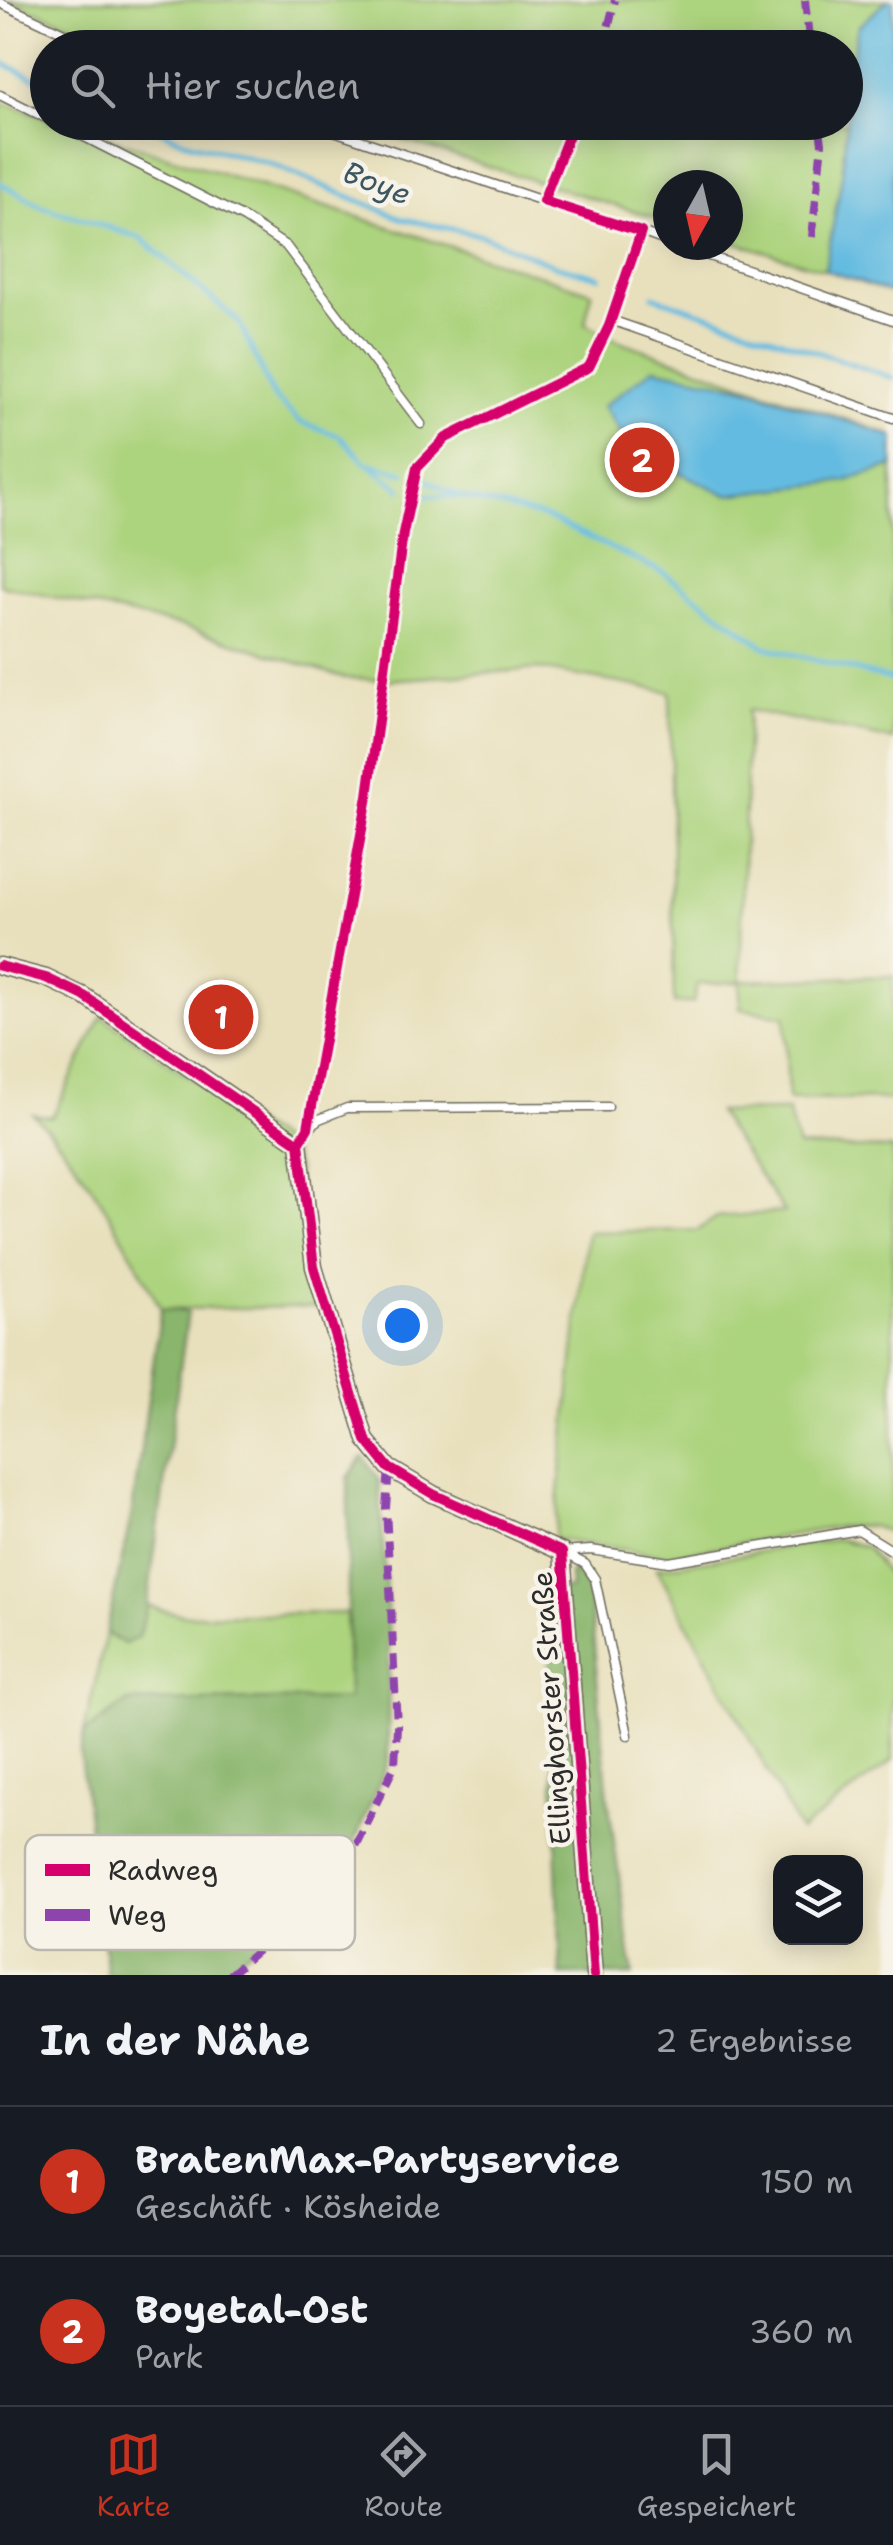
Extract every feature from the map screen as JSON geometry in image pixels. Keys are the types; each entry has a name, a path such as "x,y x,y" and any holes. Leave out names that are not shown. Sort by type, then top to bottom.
{"street":[{"path":"0,966 46,978 84,996 299,1143"},
{"name":"Ellinghorster Straße","path":"299,1143 314,1267 366,1440 389,1468 433,1494 562,1552 594,1975"}],"lane":[{"path":"0,3 58,30"},
{"path":"0,95 30,110"},
{"path":"90,140 244,218 286,246 421,424"},
{"path":"361,140 543,201"},
{"path":"641,232 653,236"},
{"path":"719,260 893,320"},
{"path":"611,320 893,418"},
{"path":"299,1143 317,1120 347,1108 608,1107"},
{"path":"562,1552 591,1550 669,1562 859,1530 893,1551"},
{"path":"562,1552 585,1564 594,1579 628,1735"}],"green space":[{"path":"7,0 888,0 857,30 86,30"},
{"path":"0,102 30,112 30,140 117,140 592,292 585,323 622,342 893,436 893,740 748,710 740,981 893,976 893,1099 788,1100 785,1016 740,1009 740,982 697,984 693,1003 674,1003 670,692 540,669 388,680 345,678 181,626 0,585"},
{"path":"403,140 845,140 825,270 743,245 743,170 653,170 653,217"},
{"path":"102,1016 290,1148 297,1168 306,1265 319,1307 161,1309 89,1182 33,1114 52,1117"},
{"path":"788,1111 798,1147 893,1149 893,1533 871,1526 838,1527 665,1556 554,1539 587,1232 698,1230 717,1217 784,1212 717,1112"},
{"path":"161,1309 188,1312 147,1606 138,1637 125,1644 106,1633 132,1512"},
{"path":"363,1457 379,1479 389,1636 388,1762 355,1840 355,1835 90,1835 80,1754 84,1733 128,1702 348,1699 348,1478"},
{"path":"839,1539 866,1547 893,1582 893,1760 800,1831 657,1568"},
{"path":"575,1570 589,1589 608,1799 633,1975 561,1975 547,1592 571,1588 570,1574"},
{"path":"147,1606 183,1615 346,1613 348,1699 128,1702 84,1733 106,1633 116,1640 138,1636"},
{"path":"104,1950 250,1950 220,1975 107,1975"}],"water":[{"path":"888,0 893,0 893,294 825,270 845,140 863,140 863,30 858,27"},
{"path":"654,368 745,387 893,436 893,466 846,481 727,495 632,450 603,406"}],"waterway":[{"name":"Boye","path":"0,62 30,76"},
{"name":"Boye","path":"182,140 268,163 403,219 481,235 554,265 600,277"},
{"name":"Boye","path":"0,183 42,206 141,238 239,322 273,396 300,422 340,436 366,463 404,473"},
{"name":"Boye","path":"653,296 893,378"},
{"name":"Boye","path":"372,467 401,489"},
{"name":"Boye","path":"426,480 462,497 545,517 664,573 765,647 893,680"},
{"name":"Boye","path":"423,495 459,497"}],"marked path":[{"path":"608,30 615,0"},
{"path":"805,0 808,30"},
{"path":"812,237 822,140"},
{"path":"355,1846 395,1765 397,1726 386,1508 389,1468"},
{"path":"229,1975 258,1950"}],"cycle path":[{"path":"299,1143 308,1128 368,796 403,533 417,468 446,438 589,367 609,326 641,232 543,201 567,140"},
{"path":"0,966 46,978 84,996 299,1143"},
{"path":"299,1143 314,1267 366,1440 389,1468 433,1494 562,1552 594,1975"}],"place":[{"name":"Boyetal-Ost","path":"642,460"},
{"name":"BratenMax-Partyservice","path":"221,1017"}]}
